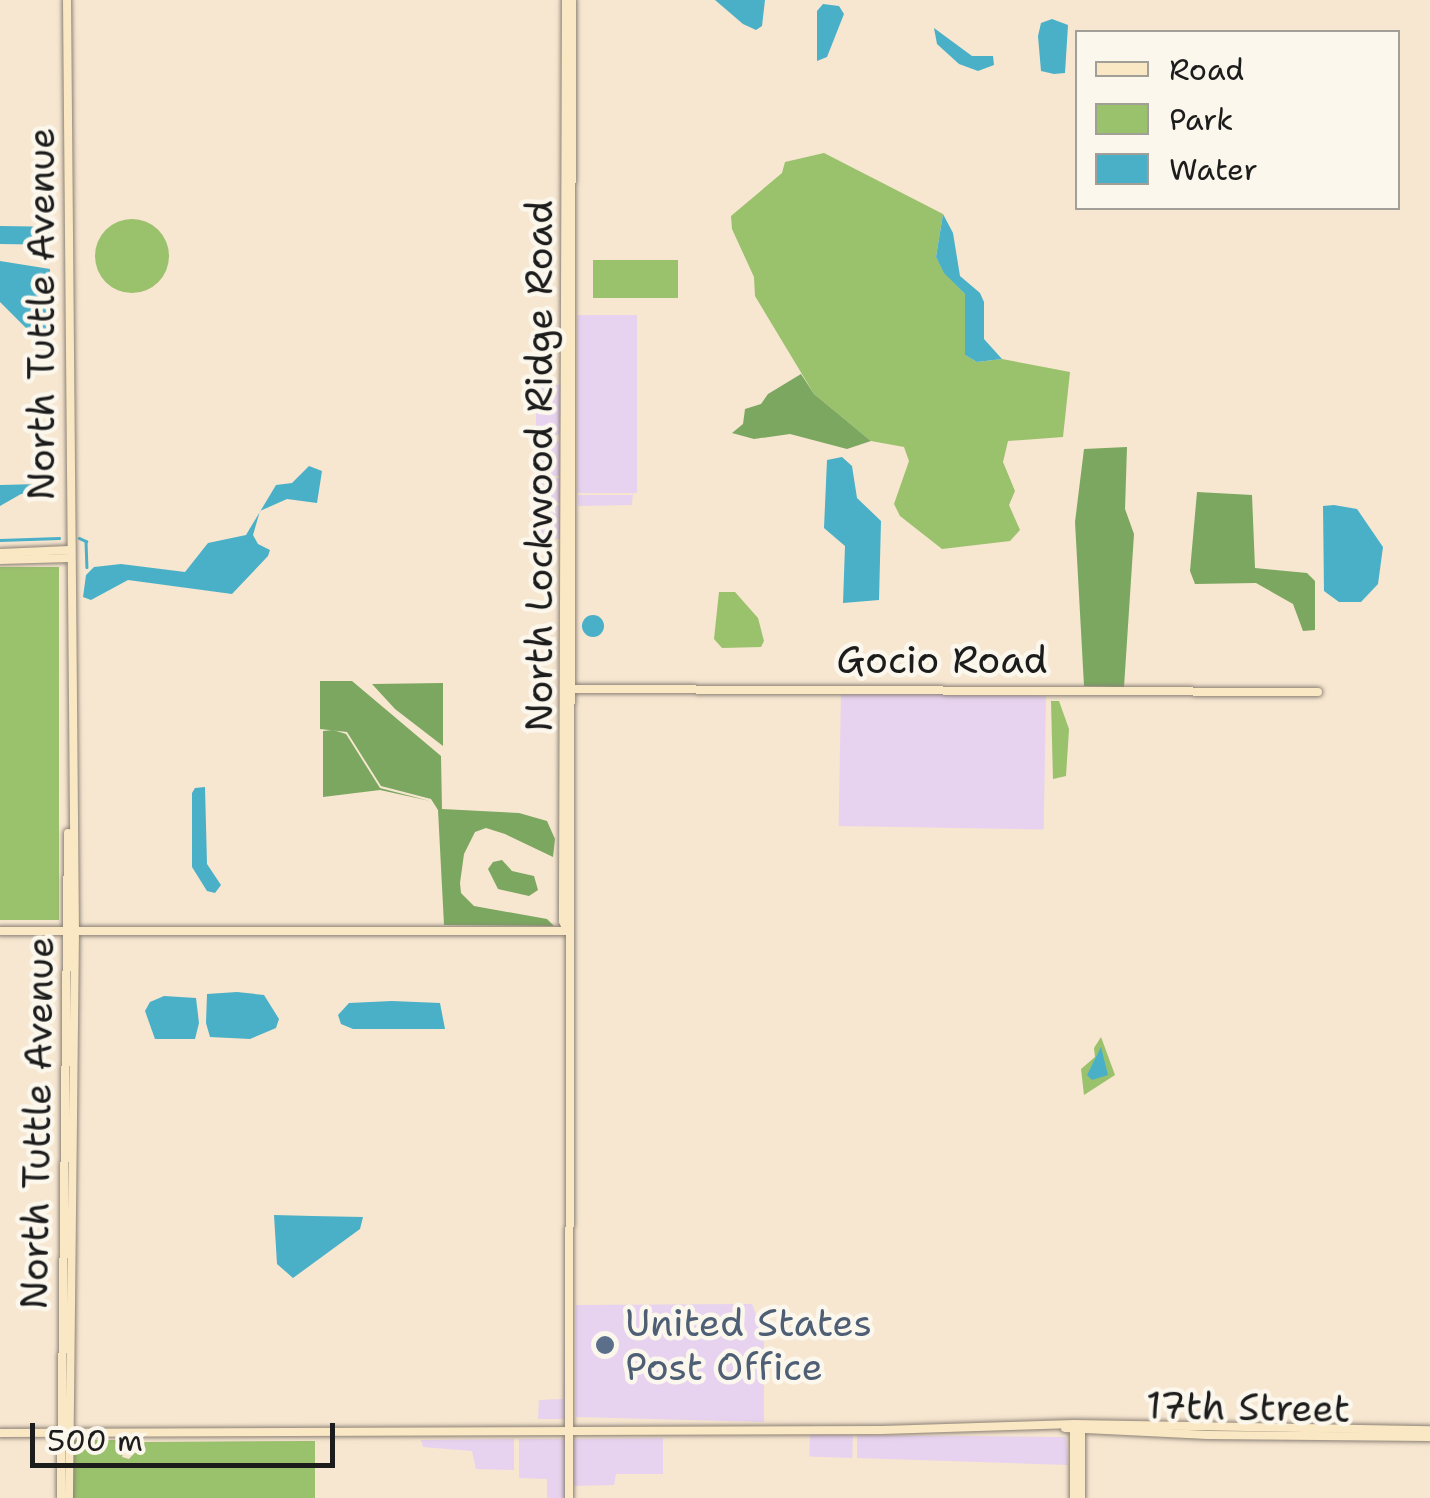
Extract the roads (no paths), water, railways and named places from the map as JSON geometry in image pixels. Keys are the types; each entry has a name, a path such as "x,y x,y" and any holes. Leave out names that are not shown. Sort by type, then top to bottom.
{"main road":[{"name":"North Tuttle Avenue","path":"65,1498 71,930 67,0"},
{"name":"North Lockwood Ridge Road","path":"569,0 569,1498"},
{"path":"0,557 69,554"},
{"name":"North Lockwood Ridge Road","path":"568,601 572,632 568,689"},
{"name":"Gocio Road","path":"568,689 1318,692"},
{"path":"0,931 567,931"},
{"path":"1075,1428 1078,1498"},
{"name":"17th Street","path":"1075,1428 1430,1438"},
{"name":"17th Street","path":"0,1433 1430,1430"}],"water":[{"path":"715,0 765,0 762,26 756,30 743,24"},
{"path":"823,4 839,6 844,14 827,57 817,61 817,11"},
{"path":"1052,19 1068,25 1065,73 1041,71 1038,36 1041,23"},
{"path":"934,28 972,56 993,56 994,65 978,71 959,64 937,44"},
{"path":"943,214 953,233 960,276 980,293 984,302 984,339 1002,359 977,362 965,355 965,294 944,273 936,257"},
{"path":"0,226 50,227 50,245 0,244"},
{"path":"0,261 50,269 50,345 43,345 0,302"},
{"path":"842,457 852,466 857,498 881,521 879,600 843,603 845,546 824,528 827,460"},
{"path":"309,466 322,471 317,503 287,499 261,511 276,485 292,483"},
{"path":"40,484 34,494 21,494 0,506 0,485"},
{"path":"1323,506 1357,509 1383,547 1378,584 1361,602 1339,602 1324,591"},
{"path":"260,512 253,535 258,544 270,550 268,556 232,594 128,580 91,600 83,597 86,575 94,567 121,564 185,572 208,543 246,535"},
{"path":"593,615 601,618 601,634 593,637 585,634 582,626 585,618"},
{"path":"205,787 207,864 221,885 215,893 207,891 192,867 192,793 195,788"},
{"path":"207,994 264,995 279,1019 276,1028 250,1039 210,1037 206,1023"},
{"path":"164,996 196,998 199,1023 195,1039 155,1039 145,1011 150,1002"},
{"path":"349,1003 440,1003 445,1029 353,1029 341,1024 338,1015"},
{"path":"1101,1047 1108,1075 1092,1080 1087,1075"},
{"path":"274,1215 363,1217 360,1229 293,1278 277,1264"}],"waterway":[{"path":"0,540 59,538"},
{"path":"79,538 86,541 87,567"}],"place":[{"name":"United States Post Office","path":"605,1345"}]}
